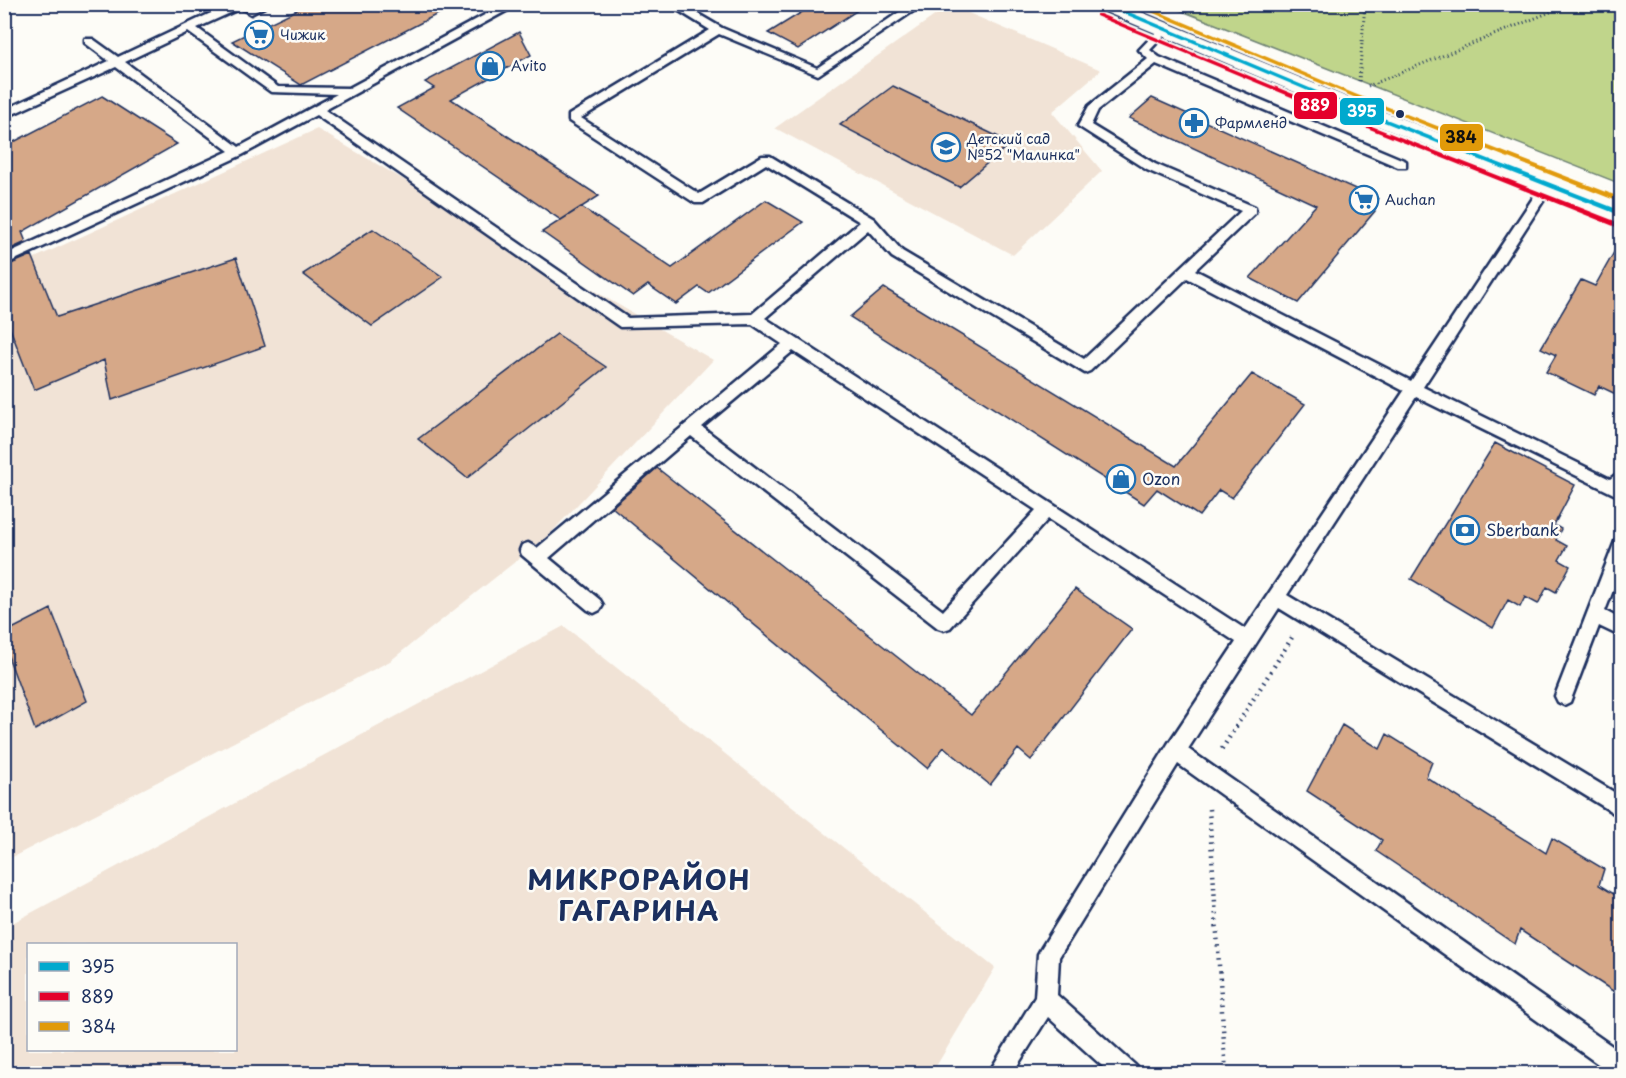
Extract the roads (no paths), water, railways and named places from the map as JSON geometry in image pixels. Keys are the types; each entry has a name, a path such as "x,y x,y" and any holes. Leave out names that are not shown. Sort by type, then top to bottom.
{"main road":[{"path":"1103,4 1547,186 1622,214"}],"lane":[{"path":"4,115 241,4 251,11 265,4"},
{"path":"4,261 238,152 514,4"},
{"path":"673,4 718,30 818,72 919,4"},
{"path":"188,27 275,90 352,91"},
{"path":"718,30 573,118 699,200 766,159 869,222 897,254 1085,367 1250,210 1151,166 1084,126 1093,108 1155,59"},
{"path":"1164,30 1144,50 1155,59 1402,164"},
{"path":"89,41 238,152"},
{"path":"317,110 625,323 756,319 1249,640"},
{"path":"999,1074 1046,1000 1049,954 1176,751 1547,186"},
{"path":"756,319 869,222"},
{"path":"1186,271 1414,389 1618,485"},
{"path":"594,605 532,554 691,428 793,343"},
{"path":"691,428 944,622 1047,509"},
{"path":"1564,696 1622,544"},
{"path":"1277,598 1622,808"},
{"path":"1595,615 1622,629"},
{"path":"1176,751 1622,1067"},
{"path":"1046,1000 1128,1074"}],"place":[{"name":"Чижик","path":"259,35"},
{"name":"Avito","path":"490,66"},
{"name":"Фармленд","path":"1194,123"},
{"name":"Детский сад №52 \"Малинка\"","path":"946,147"},
{"name":"Auchan","path":"1364,200"},
{"name":"Ozon","path":"1121,479"},
{"name":"Sberbank","path":"1465,530"}],"district":[{"name":"МИКРОРАЙОН ГАГАРИНА","path":"639,896"}]}
